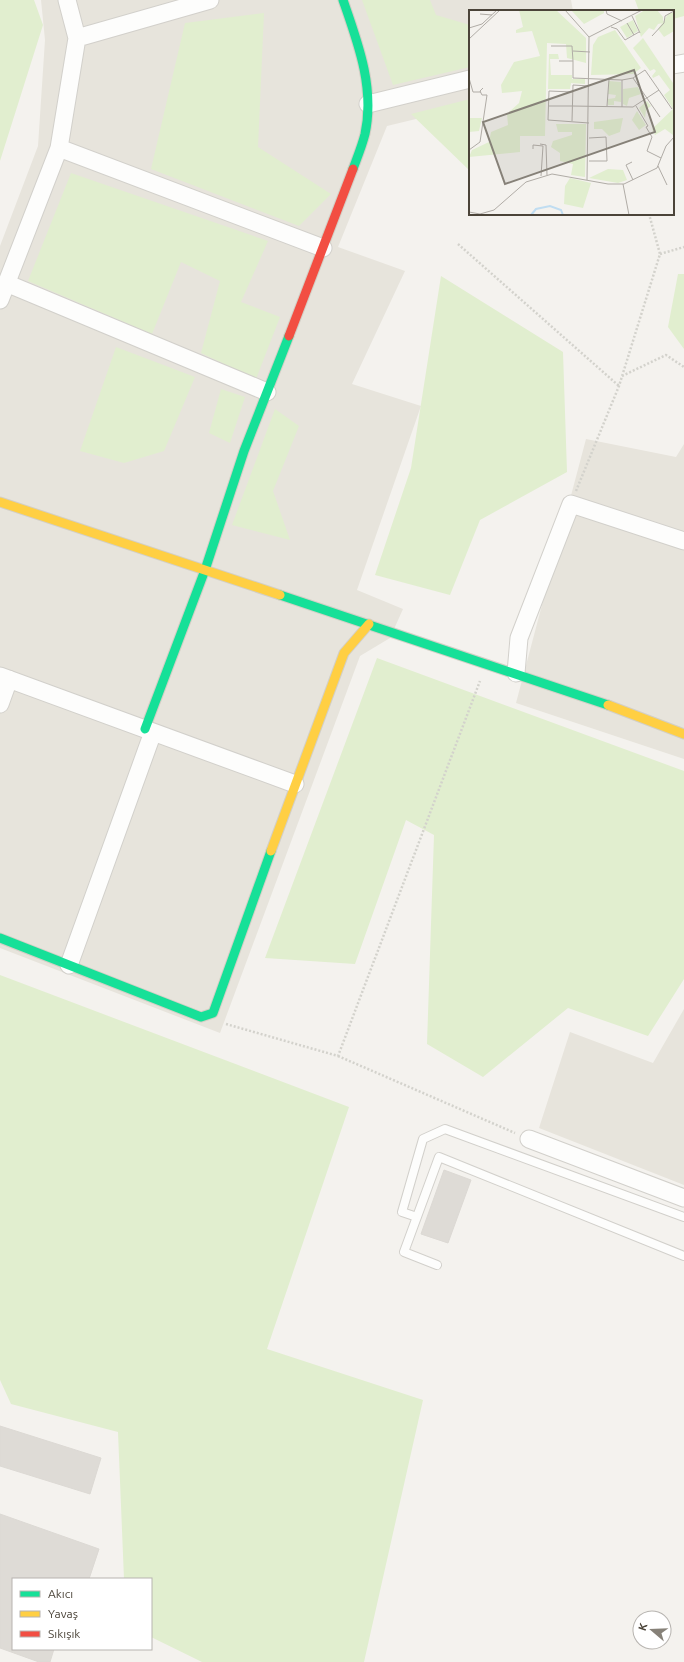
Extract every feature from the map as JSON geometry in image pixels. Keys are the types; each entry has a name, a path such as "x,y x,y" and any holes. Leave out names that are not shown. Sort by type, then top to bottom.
{"street":[{"path":"0,300 59,148 77,38 67,0"},
{"path":"77,38 210,0"},
{"path":"69,965 244,451 323,248 365,134 368,104 364,66 343,0"},
{"path":"674,65 684,63"},
{"path":"368,104 469,79"},
{"path":"59,148 323,248"},
{"path":"6,283 266,392"},
{"path":"1,504 368,624 594,700 684,734"},
{"path":"516,674 519,638 571,504 684,541"},
{"path":"0,938 201,1017 212,1013 344,653 368,624"},
{"path":"0,704 5,677 295,784"},
{"path":"529,1139 684,1198"}],"lane":[{"path":"417,1217 402,1212 423,1139 445,1129 684,1217"},
{"path":"437,1264 404,1252 439,1157 684,1256"}],"path":[{"path":"571,504 619,386 660,254 649,215"},
{"path":"458,244 619,386"},
{"path":"660,254 684,247"},
{"path":"622,377 666,355 684,367"},
{"path":"338,1056 486,664"},
{"path":"224,1024 338,1056 529,1139"}],"shaded area":[{"path":"41,0 571,0 573,10 469,10 469,106 387,126 338,247 405,271 352,384 421,406 357,590 403,609 390,638 360,656 220,1033 0,948 0,246 38,146 45,40"},
{"path":"586,439 676,457 684,444 684,759 516,703"},
{"path":"684,1009 684,1185 539,1128 570,1032 653,1063"}],"green space":[{"path":"0,0 34,0 43,25 0,161"},
{"path":"362,0 430,0 436,15 469,25 469,67 393,85"},
{"path":"635,0 684,0 684,16 674,19 674,10 639,10"},
{"path":"264,13 258,147 331,194 299,226 151,169 185,23"},
{"path":"469,99 469,170 411,114"},
{"path":"71,173 268,241 241,302 280,317 256,379 201,353 220,281 181,262 152,334 28,281"},
{"path":"678,274 684,274 684,349 668,327"},
{"path":"441,276 563,352 567,472 480,520 450,595 375,575 411,468"},
{"path":"116,347 195,377 164,451 124,463 80,451"},
{"path":"221,389 245,397 230,443 209,433"},
{"path":"275,409 299,426 273,491 290,540 232,525"},
{"path":"377,658 684,771 684,979 648,1036 568,1008 483,1077 427,1044 434,835 406,820 355,964 265,958"},
{"path":"0,975 349,1107 267,1349 423,1400 364,1662 202,1662 152,1637 152,1578 124,1578 118,1432 11,1404 0,1380"}],"building":[{"path":"444,1170 471,1180 448,1243 421,1234"},
{"path":"0,1426 101,1458 90,1494 0,1466"},
{"path":"0,1514 99,1549 89,1578 12,1578 12,1650 54,1650 50,1662 39,1662 0,1648"}],"traffic: fast":[{"path":"343,0 359,49 368,100 368,117 365,134 353,169"},
{"path":"145,729 205,570 244,451 289,336"},
{"path":"280,595 608,705"},
{"path":"0,938 201,1017 213,1013 271,851"}],"traffic: slow":[{"path":"0,502 280,595"},
{"path":"271,851 344,653 369,624"},
{"path":"608,705 684,734"}],"traffic: jam":[{"path":"289,336 353,169"}]}
